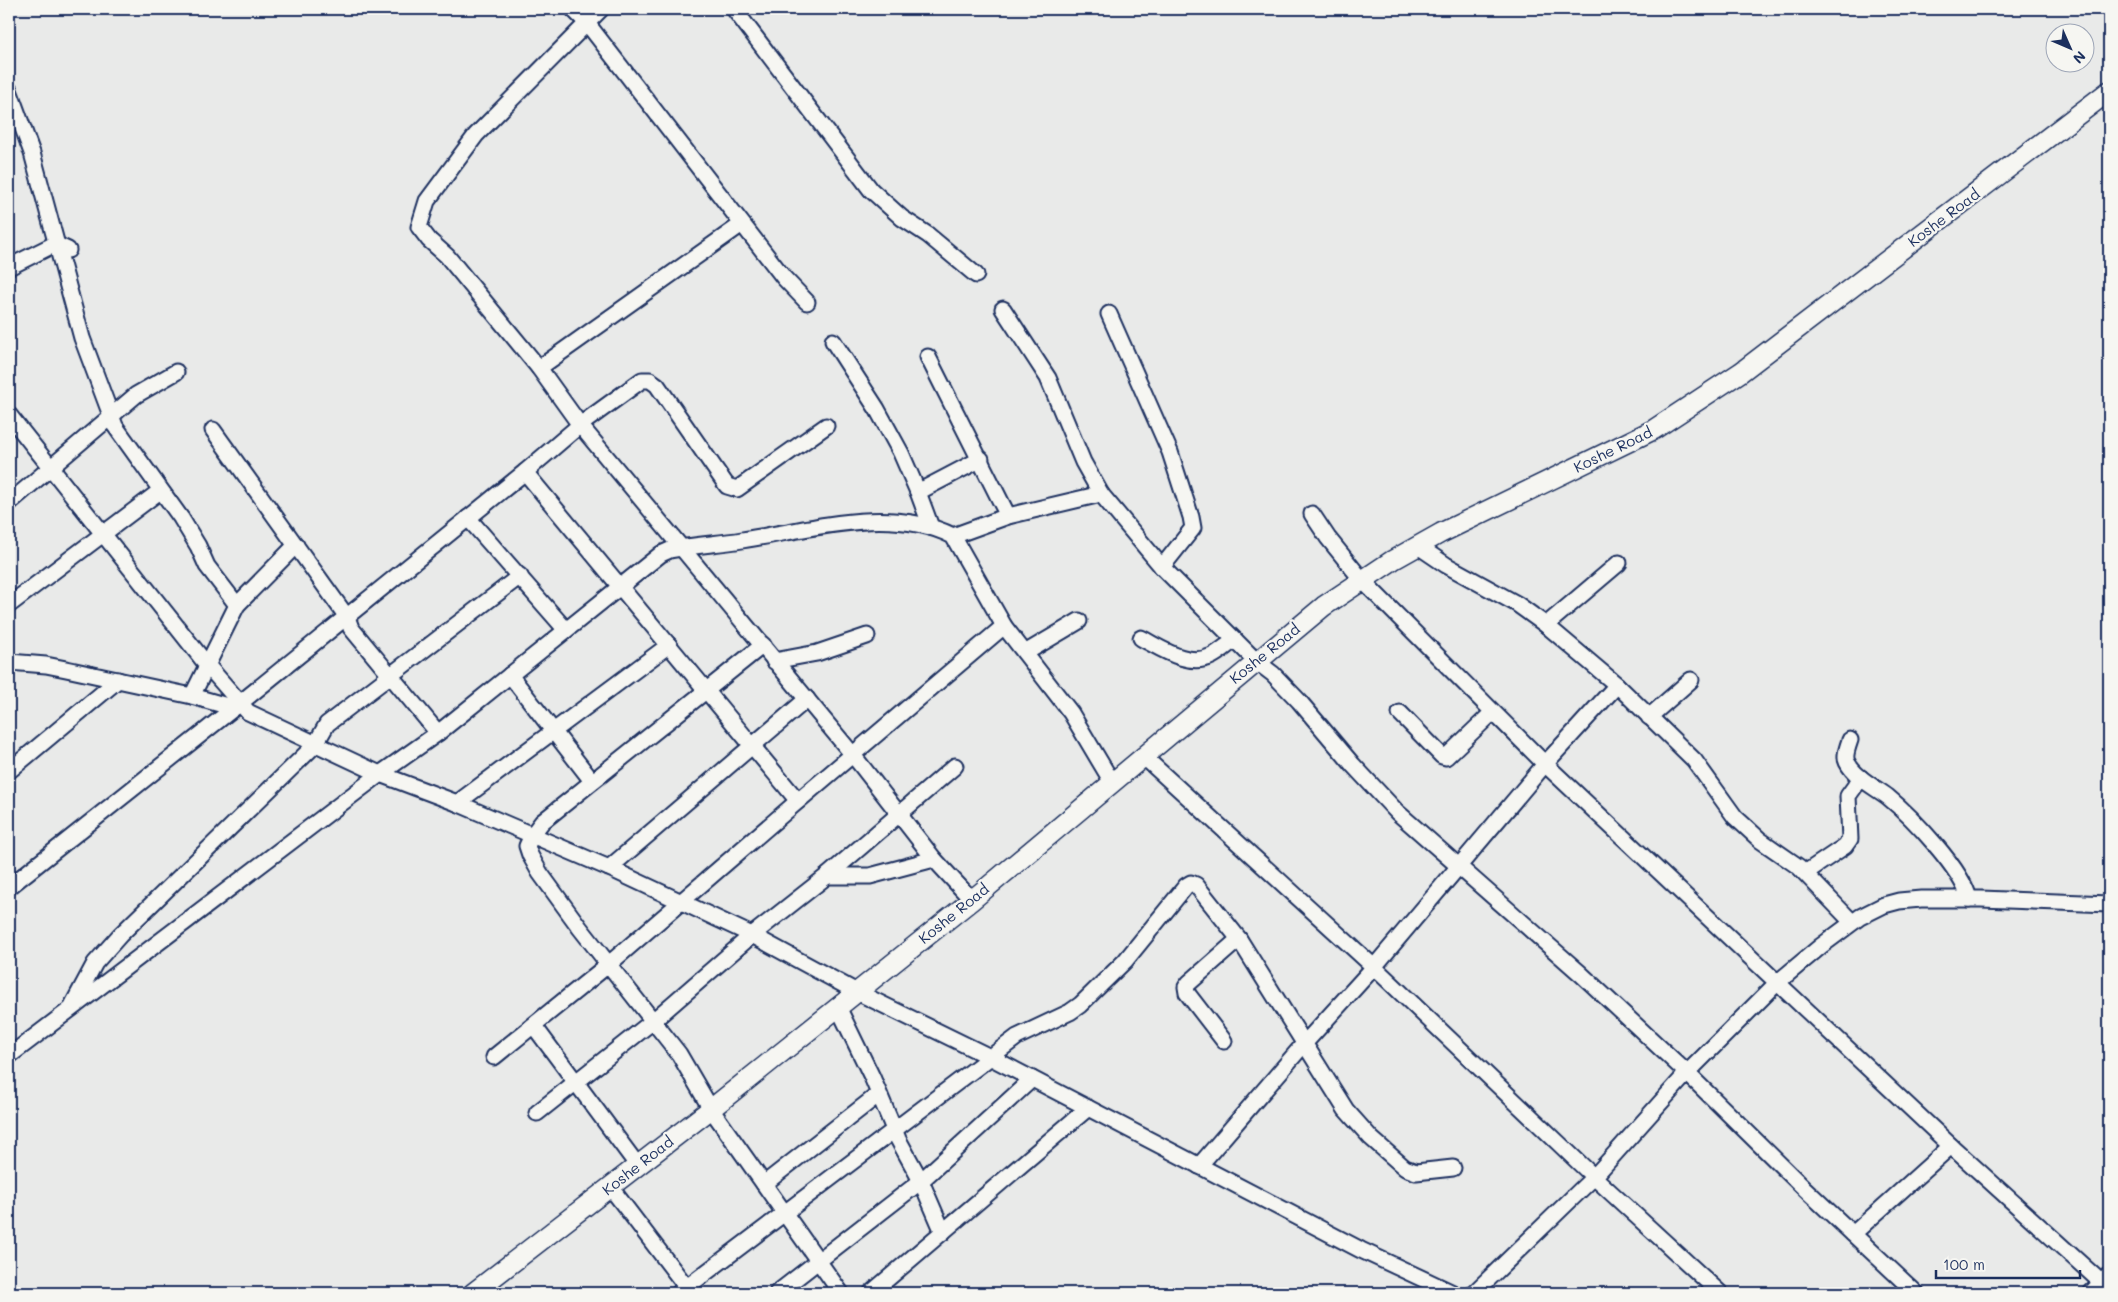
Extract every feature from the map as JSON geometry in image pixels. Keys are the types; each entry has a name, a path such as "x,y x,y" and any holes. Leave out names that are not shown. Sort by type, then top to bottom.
{"main road":[{"name":"Koshe Road","path":"473,1293 712,1109 972,900 1324,606 1418,546 1511,498 1641,437 1687,409 1740,372 2109,91"}],"street":[{"path":"573,9 586,23 784,278 808,302"},
{"path":"601,9 476,135 427,201 419,227 429,240 447,256 539,368 580,425 853,755 934,859 972,900"},
{"path":"734,9 871,190 902,218 928,235 976,275"},
{"path":"9,90 32,153 62,247 82,338 110,416 121,438 191,535 208,566 237,605"},
{"path":"539,368 742,224"},
{"path":"9,267 62,247"},
{"path":"1003,309 1048,378 1083,462 1101,494 1162,567 1234,640 1273,674 1299,701 1353,765 1397,812 1687,1073 1916,1293"},
{"path":"1109,314 1170,452 1191,517 1192,528 1162,567"},
{"path":"833,342 877,409 902,453 931,527"},
{"path":"928,356 1008,516"},
{"path":"9,503 136,394 176,372"},
{"path":"9,887 347,617 526,472 580,425 642,380 650,380 657,385 727,486 737,489 826,426"},
{"path":"9,415 208,665 237,706"},
{"path":"213,430 347,617 351,628 438,733"},
{"path":"918,492 981,459"},
{"path":"526,472 752,748 798,801"},
{"path":"9,605 160,491"},
{"path":"953,536 1008,516 1101,494"},
{"path":"1312,514 1328,538 1362,580 1545,764 1951,1146 2101,1284"},
{"path":"468,518 566,630"},
{"path":"9,1056 380,774 438,733 661,554 680,548 740,541 796,530 858,522 890,521 931,527 953,536 1004,626 1070,713 1112,782"},
{"path":"192,696 237,605 296,545"},
{"path":"1418,546 1446,566 1517,604 1546,625 1617,685 1694,760 1735,817 1760,840 1805,873 1852,922"},
{"path":"1546,625 1619,562"},
{"path":"70,1010 95,963 120,935 315,745 327,724 520,576"},
{"path":"1025,653 1079,621"},
{"path":"494,1057 609,964 680,901 1004,626"},
{"path":"774,661 817,653 867,636"},
{"path":"1141,638 1186,659 1211,657 1234,640"},
{"path":"457,803 552,730 669,645"},
{"path":"763,645 707,692 542,822 532,835 528,846 530,855 540,872 679,1054 712,1109 816,1261 841,1293"},
{"path":"9,662 46,665 237,706 315,745 380,774 457,803 609,868 752,936 857,992 990,1057 1360,1250 1453,1293"},
{"path":"510,675 592,781"},
{"path":"9,771 118,680"},
{"path":"1649,717 1691,680"},
{"path":"1200,1166 1303,1045 1374,967 1545,764 1617,685"},
{"path":"609,868 807,700"},
{"path":"1400,713 1442,756 1446,757 1493,712"},
{"path":"1850,740 1846,757 1847,762 1861,778 1894,803 1924,834 1961,879 1967,890 1968,899"},
{"path":"1143,756 1374,967 1594,1177 1720,1293"},
{"path":"537,1113 653,1021 955,766"},
{"path":"1805,873 1845,846 1850,839 1848,796 1861,778"},
{"path":"827,876 870,876 934,859"},
{"path":"611,1188 685,1291 1017,1037 1070,1012 1080,1005 1125,961 1186,886 1191,883 1196,885 1239,939 1303,1045 1357,1124 1405,1168 1416,1172 1454,1168"},
{"path":"1474,1293 1594,1177 1687,1073 1778,982 1852,922 1873,910 1899,901 1968,899 2109,904"},
{"path":"1224,1041 1187,993 1186,987 1239,939"},
{"path":"838,1007 895,1131 921,1181 943,1232"},
{"path":"534,1026 638,1166"},
{"path":"777,1293 921,1181 1032,1079"},
{"path":"764,1184 879,1094"},
{"path":"871,1293 1088,1108"},
{"path":"1853,1234 1951,1146"}]}
